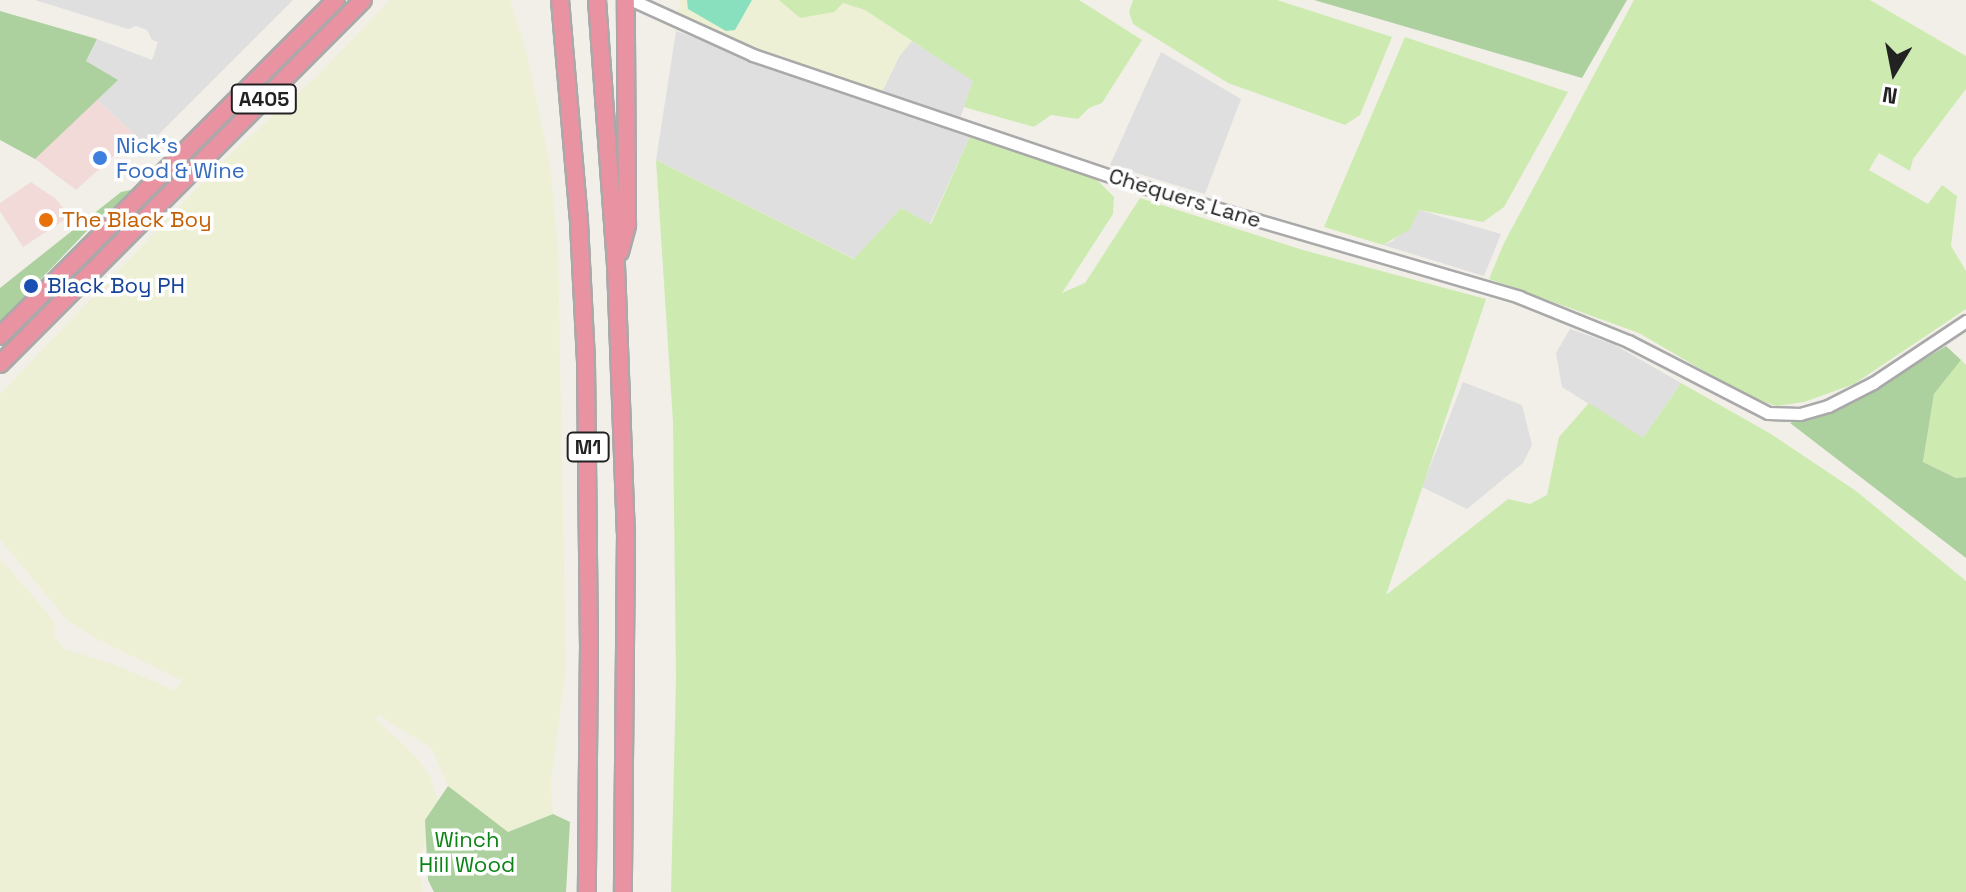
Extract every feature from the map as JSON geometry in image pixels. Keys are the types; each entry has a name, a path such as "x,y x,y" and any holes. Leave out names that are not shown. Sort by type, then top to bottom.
{"highway":[{"name":"A405","path":"0,336 336,0"},
{"name":"A405","path":"0,364 363,0"},
{"name":"M1","path":"560,0 579,223 586,363 589,613 587,892"},
{"name":"M1","path":"597,0 616,265 626,533 623,892"},
{"name":"M1","path":"616,265 627,225 627,2"}],"street":[{"name":"Chequers Lane","path":"627,2 753,55 1144,187 1519,297 1628,341 1736,399 1778,415 1828,406 1873,383 1966,321"}],"shaded area":[{"path":"35,0 293,0 147,146 96,99 117,80 86,61 97,39 152,60 158,42 152,40 147,30 136,26 128,29"},
{"path":"676,31 970,136 930,224 901,208 855,259 656,160"},
{"path":"912,41 974,81 960,118 881,94 900,55"},
{"path":"1161,52 1241,99 1205,194 1110,165"},
{"path":"96,99 136,136 76,190 35,159"},
{"path":"31,182 56,199 70,216 23,247 0,211 0,203"},
{"path":"1419,210 1501,234 1484,276 1383,245 1393,241"},
{"path":"1570,329 1613,344 1681,383 1643,438 1562,387 1556,353"},
{"path":"1463,382 1522,405 1532,445 1523,463 1467,509 1422,487"}],"green space":[{"path":"390,0 510,0 527,54 550,165 558,248 566,667 551,783 553,814 508,833 448,786 432,749 379,715 376,719 419,760 430,777 438,801 425,820 426,838 418,866 423,892 0,892 0,558 55,622 54,636 64,649 113,664 174,690 183,681 99,640 68,621 0,539 0,394 223,161 319,74"},
{"path":"680,0 779,0 801,18 843,3 865,10 912,41 900,55 881,94 716,34 678,14"},
{"path":"687,0 752,0 735,30 726,31 688,9"},
{"path":"779,0 1079,0 1142,40 1102,103 1089,108 1078,119 1051,115 1034,127 964,107 973,81 865,10 843,3 834,12 800,18"},
{"path":"1133,0 1277,0 1392,37 1360,115 1345,125 1228,83 1133,24 1129,12"},
{"path":"1314,0 1627,0 1582,78"},
{"path":"1634,0 1870,0 1966,56 1966,89 1913,159 1910,171 1879,153 1869,170 1928,204 1942,185 1957,196 1951,246 1966,271 1966,309 1854,384 1804,402 1776,406 1743,394 1639,333 1489,279 1504,243"},
{"path":"0,11 97,39 86,61 118,80 35,159 0,140"},
{"path":"1405,37 1568,92 1504,207 1483,222 1419,210 1410,229 1383,245 1324,227"},
{"path":"970,136 1093,176 1114,197 1113,214 1062,293 1085,283 1140,198 1303,250 1486,299 1386,595 1508,499 1530,504 1547,495 1559,437 1589,403 1643,438 1681,383 1771,434 1856,491 1966,581 1966,892 671,892 676,679 673,422 656,160 854,259 901,208 931,224"},
{"path":"135,189 110,214 104,213 0,322 0,288 121,192"},
{"path":"1946,346 1961,360 1934,394 1923,462 1956,478 1966,477 1966,558 1790,423 1857,400"},
{"path":"1961,360 1966,365 1966,477 1956,478 1923,462 1934,394"},
{"name":"Winch Hill Wood","path":"448,786 508,832 553,814 570,822 566,892 434,892 428,880 425,820"}],"place":[{"name":"Nick's Food & Wine","path":"100,158"},
{"name":"The Black Boy","path":"46,220"},
{"name":"Black Boy PH","path":"31,286"}]}
